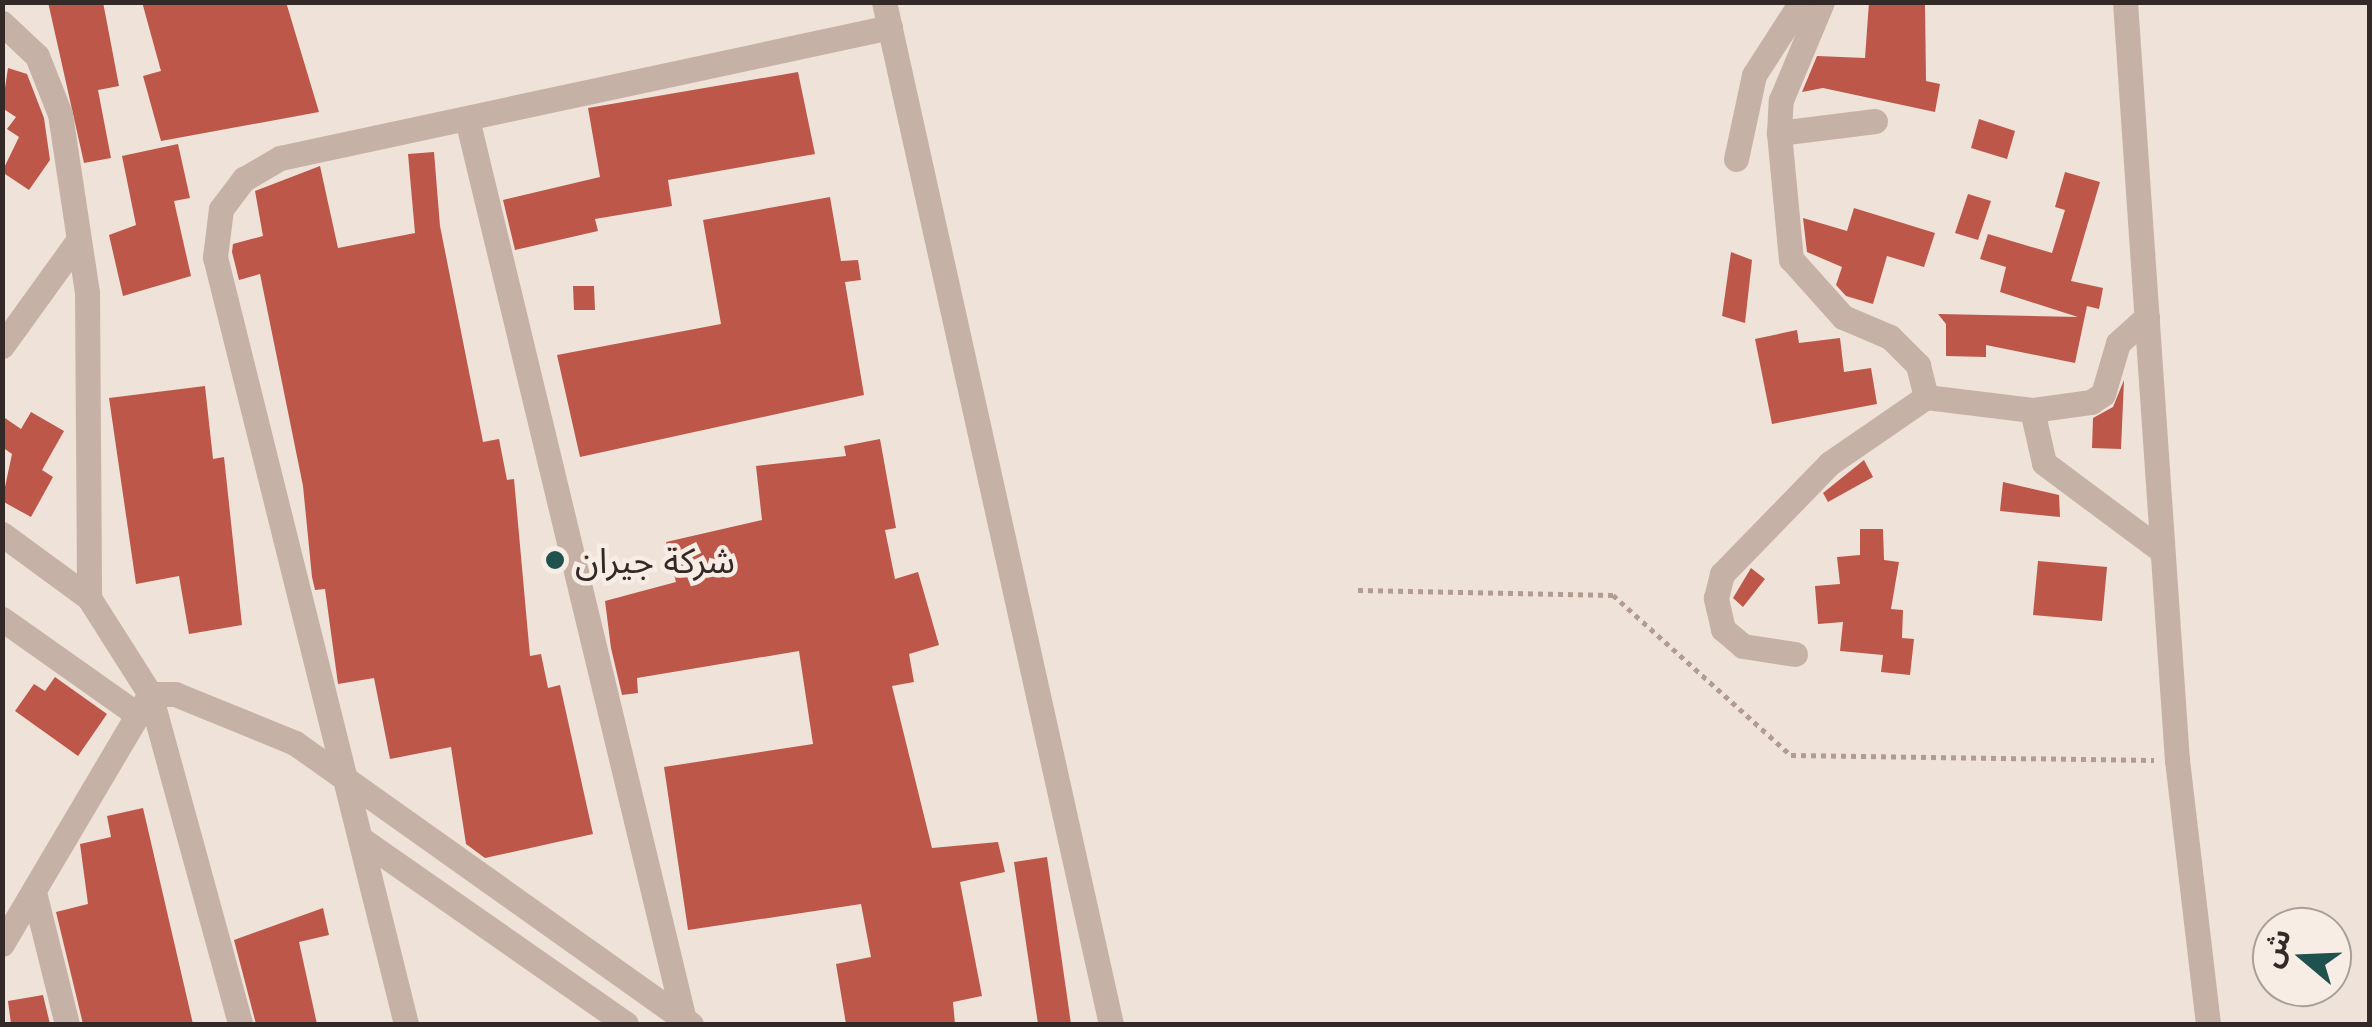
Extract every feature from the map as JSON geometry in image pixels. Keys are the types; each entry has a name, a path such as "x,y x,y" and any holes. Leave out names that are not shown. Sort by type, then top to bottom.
{"street":[{"path":"2,10 13,2"},
{"path":"1736,159 1754,75 1801,2"},
{"path":"1822,2 1781,100 1779,133 1798,272 1843,317 1890,338 1918,365 1926,397"},
{"path":"2125,2 2177,760 2208,1024"},
{"path":"406,1024 215,257 216,224 244,179 280,158 468,123 887,14 1111,1024"},
{"path":"2,23 38,56 60,114 87,293 89,598"},
{"path":"1779,133 1875,120"},
{"path":"468,123 687,1023"},
{"path":"2,346 77,242"},
{"path":"1795,654 1744,646 1723,628 1716,598 1722,574 1830,462 1926,397 2032,410 2103,394 2118,343 2146,318"},
{"path":"2032,410 2044,463 2162,551"},
{"path":"2,534 89,598 144,705 240,1024"},
{"path":"2,619 144,705"},
{"path":"2,944 144,705 175,694 295,743 347,786 687,1023"},
{"path":"361,839 626,1024"},
{"path":"34,892 67,1024"}],"path":[{"path":"1358,590 1613,595 1791,756 2177,760"}],"building":[{"path":"48,2 103,2 119,86 98,90 111,158 84,163"},
{"path":"142,2 286,2 319,112 161,141 143,76 161,71"},
{"path":"1869,2 1925,4 1926,81 1940,84 1935,112 1823,88 1802,92 1817,56 1865,58"},
{"path":"8,68 27,74 44,118 50,160 29,190 2,172 19,137 7,129 16,117 2,108"},
{"path":"798,72 815,154 668,180 672,206 595,219 598,231 515,250 503,200 600,177 588,108"},
{"path":"1979,119 2015,131 2007,159 1971,148"},
{"path":"178,144 190,198 174,201 191,276 123,296 109,235 136,225 122,156"},
{"path":"434,152 440,226 483,442 499,439 507,480 514,479 530,656 541,654 548,688 560,685 593,834 485,858 466,844 451,747 390,759 374,678 338,684 325,589 315,590 312,577 303,486 260,274 239,280 232,252 233,244 263,236 255,191 320,166 338,248 415,233 408,154"},
{"path":"2065,172 2100,182 2071,281 2103,288 2099,309 2087,306 2075,363 1986,345 1986,357 1946,356 1946,324 1938,314 2078,317 2000,292 2006,267 1980,259 1988,234 2052,253 2065,210 2055,207"},
{"path":"1968,194 1991,201 1978,240 1955,233"},
{"path":"830,197 841,261 858,260 861,280 845,282 864,395 580,457 557,355 721,324 703,220"},
{"path":"1854,208 1935,233 1924,267 1887,256 1873,304 1846,296 1836,285 1842,267 1807,252 1803,218 1847,231"},
{"path":"1731,252 1752,260 1745,323 1722,316"},
{"path":"573,286 594,286 595,310 574,310"},
{"path":"1797,330 1799,343 1840,338 1844,372 1871,368 1877,404 1772,424 1755,339"},
{"path":"2124,380 2121,449 2092,448 2093,418 2113,407"},
{"path":"205,386 213,459 224,457 242,625 189,634 179,576 136,584 109,398"},
{"path":"31,412 64,431 42,470 53,477 31,517 2,501 12,454 2,447 2,416 21,429"},
{"path":"880,439 896,528 885,530 895,579 918,572 939,645 909,654 914,682 892,686 932,848 998,842 1005,872 960,882 982,996 953,1002 955,1024 846,1024 836,964 871,957 861,904 688,930 664,767 813,744 799,651 637,678 638,693 622,695 611,648 605,601 676,582 666,542 762,520 756,466 846,456 844,446"},
{"path":"1864,460 1873,477 1828,502 1823,493"},
{"path":"2003,482 2059,495 2060,517 2000,511"},
{"path":"1860,529 1883,529 1884,560 1899,562 1891,609 1903,610 1902,638 1914,639 1910,675 1881,672 1883,655 1840,651 1843,622 1818,624 1815,586 1840,584 1837,557 1860,555"},
{"path":"2038,561 2107,567 2102,621 2033,615"},
{"path":"1751,568 1765,579 1743,607 1733,598"},
{"path":"55,677 107,714 78,756 15,711 34,684 45,691"},
{"path":"143,808 193,1024 83,1024 56,912 88,904 80,844 111,837 107,816"},
{"path":"1047,857 1071,1024 1038,1024 1014,862"},
{"path":"323,908 329,935 299,942 317,1024 256,1024 234,940"},
{"path":"43,995 50,1024 11,1024 8,1001"}],"place":[{"name":"شركة جيران","path":"555,560"}]}
